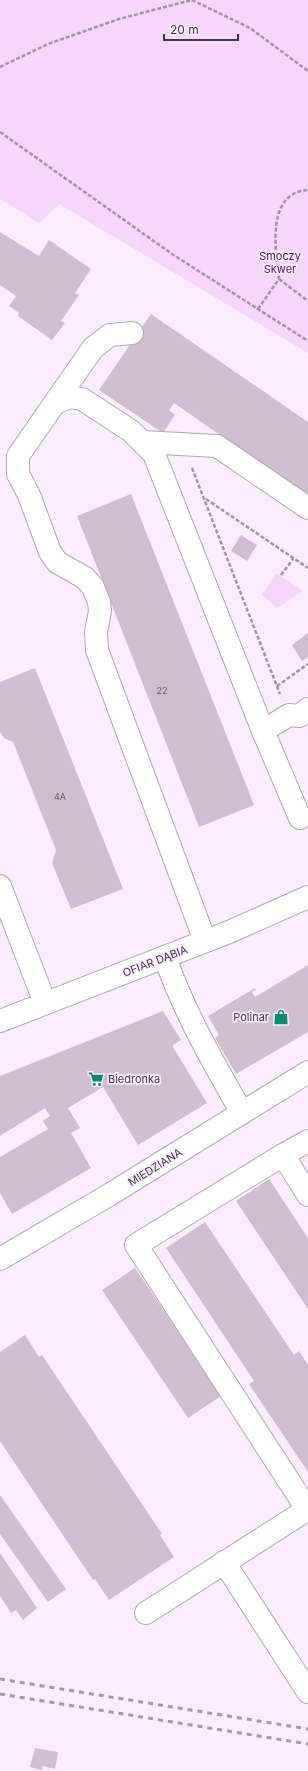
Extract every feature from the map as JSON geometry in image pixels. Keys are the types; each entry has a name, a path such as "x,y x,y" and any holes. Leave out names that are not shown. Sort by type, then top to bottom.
{"street":[{"path":"0,469 6,467 18,456 93,348 110,335 132,333"},
{"path":"54,404 70,397 82,399 131,432 154,454 263,731 300,818"},
{"path":"143,442 217,446 308,508"},
{"path":"18,456 18,474 29,495 50,552 57,562 84,578 93,587 99,602 100,611 96,632 98,650 205,941"},
{"path":"263,731 298,712"},
{"path":"0,886 45,1003"},
{"name":"OFIAR DĄBIA","path":"0,1021 205,941 308,897"},
{"path":"165,957 178,993 242,1113"},
{"name":"MIEDZIANA","path":"0,1259 109,1195 308,1072"},
{"path":"146,1613 308,1509 136,1245 308,1141"},
{"path":"283,1155 308,1194"},
{"path":"224,1562 308,1692"}],"path":[{"path":"0,67 48,44 119,19 192,0 250,28 308,71"},
{"path":"0,132 172,254 308,341"},
{"path":"258,309 279,280 275,242 276,219 286,200 297,191 308,190"},
{"path":"279,280 308,301"},
{"path":"160,467 192,467 277,686 298,712"},
{"path":"204,498 308,568"},
{"path":"281,575 293,559"},
{"path":"277,686 308,664"}],"green space":[{"name":"Smoczy Skwer","path":"0,0 308,0 308,353 59,204 39,223 0,199"},
{"path":"276,573 303,591 277,608 262,595"}],"building":[{"path":"0,232 39,256 49,240 91,269 75,293 79,295 61,321 65,323 52,340 18,316 19,313 9,306 16,296 0,285"},
{"path":"151,314 308,422 308,496 174,403 169,410 175,415 163,433 99,390"},
{"path":"131,494 254,805 199,827 77,516"},
{"path":"241,535 257,545 247,561 231,551"},
{"path":"308,633 308,657 302,661 292,645"},
{"path":"35,668 123,889 71,909 52,863 56,850 13,742 4,738 0,732 0,682"},
{"path":"308,965 308,1032 236,1074 215,1038 219,1035 208,1016 255,988 256,990 252,992 255,997"},
{"name":"Biedronka","path":"163,1011 181,1040 173,1045 173,1047 207,1103 138,1145 103,1087 68,1108 80,1128 71,1133 91,1168 12,1214 0,1193 0,1157 48,1129 43,1121 50,1116 45,1108 0,1136 0,1076"},
{"path":"269,1179 308,1238 308,1309 236,1201"},
{"path":"205,1222 294,1355 299,1351 308,1365 308,1472 249,1384 254,1381 166,1248"},
{"path":"135,1268 221,1396 188,1418 102,1290"},
{"path":"25,1335 39,1357 42,1355 162,1534 160,1535 174,1557 109,1600 95,1579 93,1580 0,1441 0,1352"},
{"path":"0,1495 66,1589 48,1602 0,1534"},
{"path":"0,1553 37,1608 23,1620 16,1610 11,1613 0,1596"},
{"path":"35,1748 58,1752 55,1769 43,1766 42,1770 30,1767"}],"railway":[{"path":"0,1679 308,1729"},
{"path":"0,1694 308,1744"}],"place":[{"name":"Polinar","path":"281,1017"},
{"name":"Biedronka","path":"96,1079"}]}
